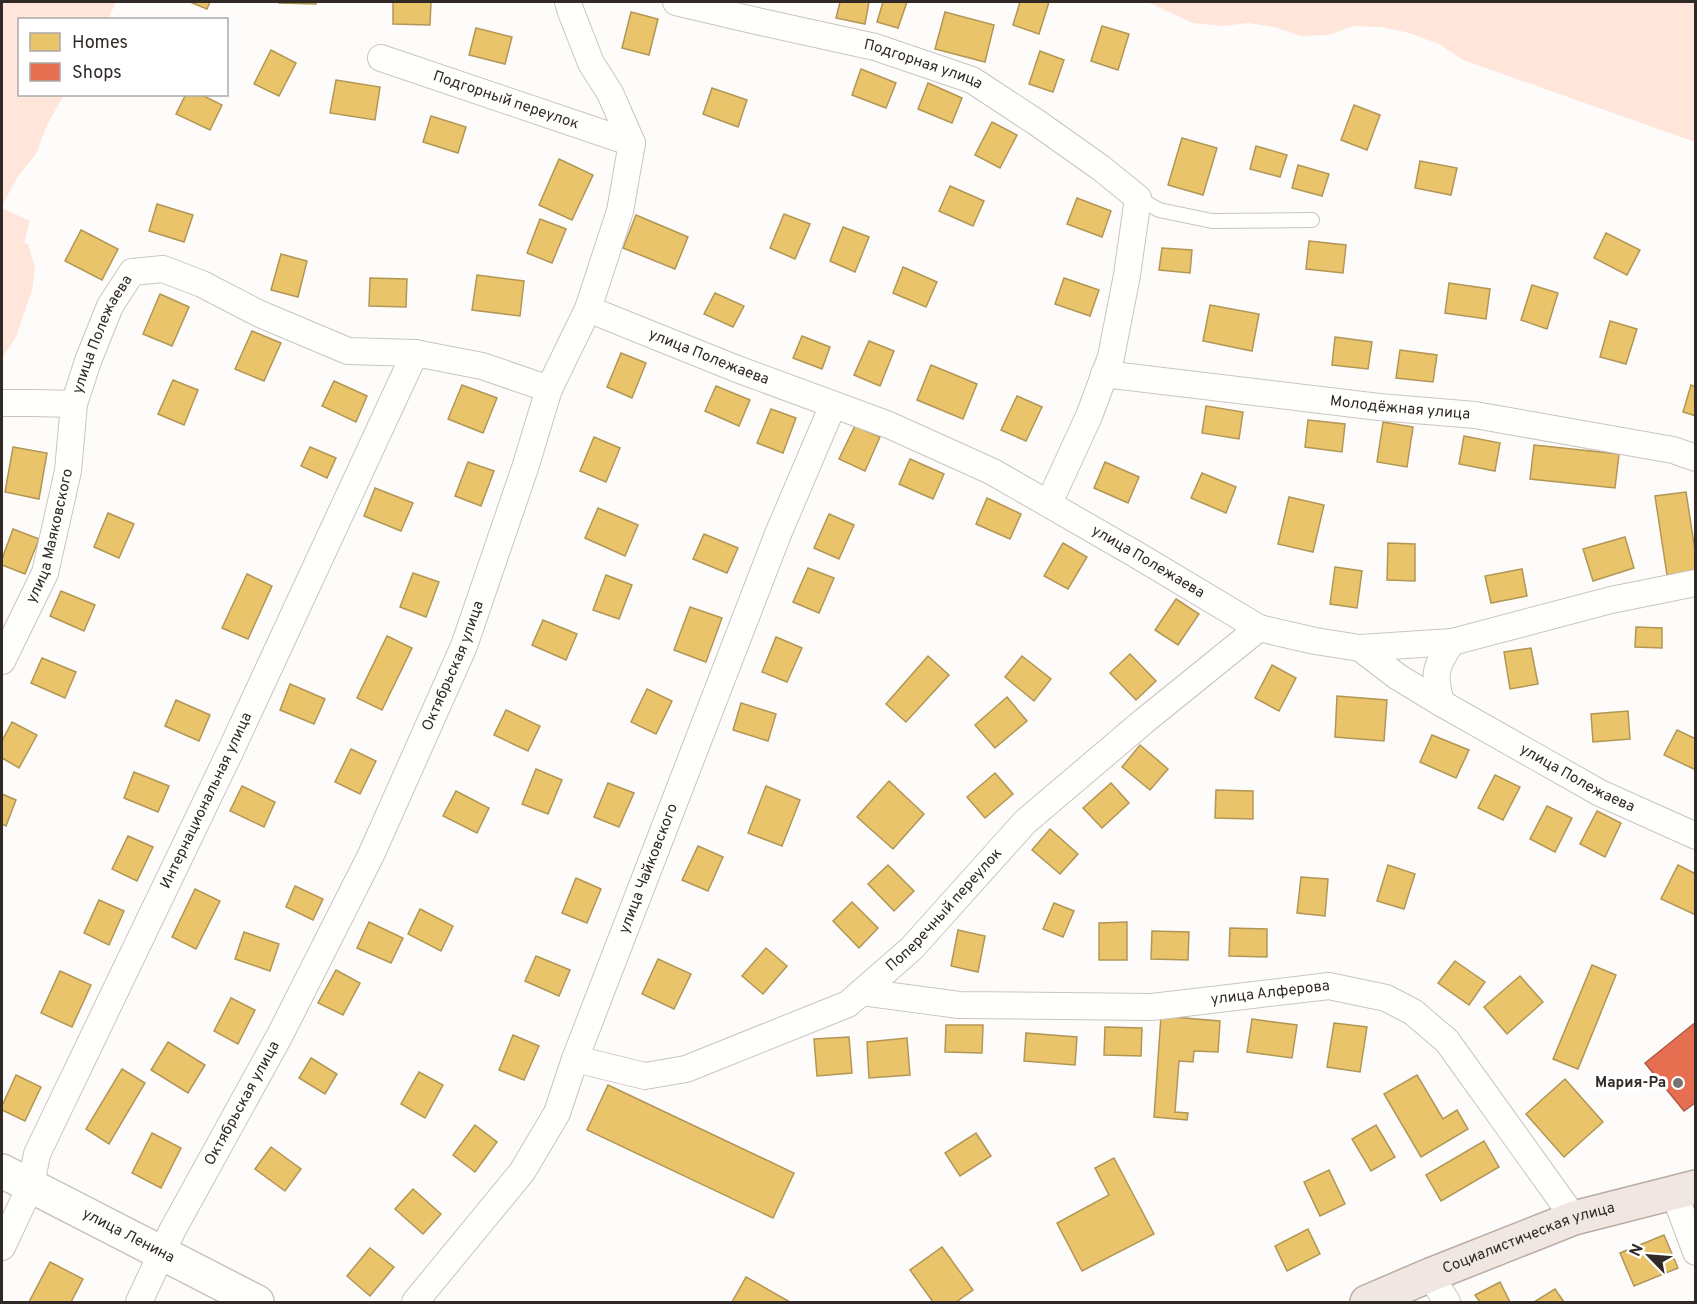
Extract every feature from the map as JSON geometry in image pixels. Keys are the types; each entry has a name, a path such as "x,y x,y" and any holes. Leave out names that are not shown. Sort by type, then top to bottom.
{"main road":[{"name":"Социалистическая улица","path":"1367,1302 1574,1218 1685,1190"}],"street":[{"path":"568,2 591,63 610,93 632,143"},
{"name":"Подгорная улица","path":"676,2 875,47 972,80 1101,168 1138,198"},
{"name":"Подгорный переулок","path":"381,58 632,143"},
{"name":"Октябрьская улица","path":"139,1302 161,1254 280,1035 371,855 464,645 525,468 549,389 588,309 620,211 632,143"},
{"path":"1049,503 1089,416 1111,357 1127,274 1138,198"},
{"name":"улица Полежаева","path":"74,405 88,361 110,306 132,272 163,269 202,284 260,314 348,351 415,353 482,366 549,389"},
{"name":"улица Полежаева","path":"588,309 737,369 889,425 993,472 1259,628 1315,641 1360,648 1398,677 1441,703 1600,793 1695,836"},
{"name":"Интернациональная улица","path":"2,1247 31,1185 37,1154 236,740 415,353"},
{"name":"Молодёжная улица","path":"1104,374 1474,415 1673,450 1695,458"},
{"path":"2,404 74,405"},
{"name":"улица Маяковского","path":"2,661 45,573 68,471 74,405"},
{"name":"улица Чайковского","path":"415,1302 522,1173 557,1113 575,1059 773,544 833,405"},
{"path":"1360,648 1452,642 1611,600 1695,583"},
{"name":"Поперечный переулок","path":"575,1059 645,1076 686,1069 848,1004 912,948 1025,822 1144,721 1259,628"},
{"path":"1441,703 1435,674 1439,662 1452,642"},
{"name":"улица Алферова","path":"862,992 959,1005 1152,1007 1329,986 1386,998 1413,1012 1448,1041 1574,1218"},
{"name":"улица Ленина","path":"2,1171 257,1302"},
{"path":"1685,1190 1695,1252"},
{"path":"1430,1275 1448,1302"}],"lane":[{"name":"Подгорная улица","path":"1138,198 1159,210 1212,221 1312,220"}],"shaded area":[{"path":"2,2 116,2 108,18 18,18 18,96 63,96 47,125 36,154 18,176 2,206"},
{"path":"1147,2 1695,2 1695,142 1463,60 1439,44 1409,33 1382,27 1353,26 1328,35 1300,36 1275,27 1248,23 1222,26 1193,23"},
{"path":"2,208 30,221 24,243 28,244 35,268 32,290 16,337 3,357 2,357"}],"building: Homes":[{"path":"190,2 210,2 207,9"},
{"path":"316,2 316,4 279,3"},
{"path":"393,2 431,2 430,25 393,24"},
{"path":"840,2 869,2 865,24 836,18"},
{"path":"883,2 907,2 898,28 877,22"},
{"path":"1020,2 1049,2 1039,34 1013,25"},
{"path":"631,12 658,19 649,55 622,48"},
{"path":"945,12 994,25 985,62 935,49"},
{"path":"1102,26 1129,34 1118,70 1091,61"},
{"path":"476,28 512,37 505,64 469,55"},
{"path":"271,50 296,63 279,96 254,84"},
{"path":"1040,51 1064,60 1053,92 1029,84"},
{"path":"861,69 896,83 886,108 852,95"},
{"path":"336,80 380,87 375,120 330,113"},
{"path":"928,83 962,98 952,123 918,109"},
{"path":"712,88 747,100 738,127 703,114"},
{"path":"185,96 204,96 222,105 210,130 176,114"},
{"path":"1354,105 1380,115 1367,150 1341,140"},
{"path":"431,116 466,127 458,153 423,142"},
{"path":"992,122 1017,135 1000,168 975,155"},
{"path":"1182,138 1217,148 1203,195 1168,185"},
{"path":"1256,146 1287,155 1280,177 1250,169"},
{"path":"559,159 593,175 572,220 539,205"},
{"path":"1420,161 1457,168 1451,195 1415,188"},
{"path":"1298,165 1329,174 1322,196 1292,188"},
{"path":"950,186 984,201 973,226 939,211"},
{"path":"1077,198 1111,211 1102,237 1067,224"},
{"path":"157,204 193,215 184,242 149,231"},
{"path":"784,214 810,224 795,259 770,248"},
{"path":"636,215 688,237 675,269 623,248"},
{"path":"540,219 566,229 552,263 527,253"},
{"path":"843,227 869,237 855,272 830,261"},
{"path":"81,230 118,249 102,280 65,261"},
{"path":"1606,233 1640,250 1627,275 1594,258"},
{"path":"1309,241 1346,245 1343,273 1306,269"},
{"path":"1162,248 1192,250 1190,273 1159,270"},
{"path":"281,254 307,261 298,297 271,290"},
{"path":"903,267 937,282 926,307 893,293"},
{"path":"477,275 524,281 520,316 472,310"},
{"path":"370,278 407,279 406,307 369,306"},
{"path":"1064,278 1099,290 1090,316 1055,304"},
{"path":"1449,283 1490,289 1486,319 1445,313"},
{"path":"1532,285 1558,293 1547,329 1521,320"},
{"path":"715,293 744,306 733,327 704,314"},
{"path":"160,294 189,307 172,346 143,334"},
{"path":"1210,305 1259,314 1252,351 1203,341"},
{"path":"1610,321 1637,329 1626,364 1600,357"},
{"path":"252,331 281,343 264,381 235,369"},
{"path":"802,336 830,347 822,369 793,358"},
{"path":"1335,337 1372,342 1368,369 1332,365"},
{"path":"869,341 894,351 880,386 854,375"},
{"path":"1400,350 1437,355 1433,382 1396,378"},
{"path":"621,353 646,363 632,398 607,387"},
{"path":"931,365 977,384 963,419 917,400"},
{"path":"173,380 198,390 184,425 158,414"},
{"path":"334,381 367,396 356,422 322,406"},
{"path":"462,385 497,398 483,433 448,419"},
{"path":"1691,385 1696,387 1696,416 1683,412"},
{"path":"716,386 750,400 739,426 705,411"},
{"path":"1017,396 1042,407 1026,441 1001,430"},
{"path":"1206,406 1243,412 1239,439 1202,433"},
{"path":"771,409 796,418 783,453 757,443"},
{"path":"1308,420 1345,424 1342,452 1305,447"},
{"path":"1383,422 1413,427 1407,467 1377,462"},
{"path":"855,426 880,437 865,471 839,459"},
{"path":"1464,436 1500,443 1495,471 1459,464"},
{"path":"594,437 620,448 606,482 580,471"},
{"path":"1534,445 1619,454 1615,488 1530,479"},
{"path":"13,447 47,453 39,499 5,492"},
{"path":"310,447 336,458 327,478 301,466"},
{"path":"910,459 944,474 933,499 899,484"},
{"path":"468,462 494,471 481,506 455,496"},
{"path":"1105,462 1139,477 1128,503 1094,488"},
{"path":"1202,473 1236,487 1226,513 1191,498"},
{"path":"375,488 413,503 401,531 364,516"},
{"path":"1686,492 1696,571 1667,575 1655,496"},
{"path":"1289,497 1324,505 1313,552 1278,544"},
{"path":"987,498 1021,514 1010,539 976,524"},
{"path":"598,508 638,525 625,556 585,538"},
{"path":"108,513 134,524 119,558 94,547"},
{"path":"829,514 854,525 839,559 814,548"},
{"path":"13,529 39,539 25,574 2,565"},
{"path":"704,534 738,548 727,573 693,559"},
{"path":"1625,537 1634,568 1593,581 1583,549"},
{"path":"1063,543 1087,557 1068,589 1044,576"},
{"path":"1388,543 1415,544 1415,581 1387,580"},
{"path":"1335,567 1362,571 1357,608 1330,604"},
{"path":"808,568 834,578 819,613 793,602"},
{"path":"1522,569 1527,596 1491,603 1485,576"},
{"path":"413,573 439,582 426,617 400,607"},
{"path":"247,574 272,586 248,639 222,628"},
{"path":"606,575 632,585 619,619 593,610"},
{"path":"61,591 95,605 84,631 50,616"},
{"path":"1176,599 1199,614 1178,645 1155,630"},
{"path":"690,607 722,618 706,662 674,650"},
{"path":"543,620 577,634 566,660 532,645"},
{"path":"1636,627 1662,628 1662,648 1635,647"},
{"path":"387,636 412,648 382,710 357,698"},
{"path":"776,637 802,648 787,682 762,672"},
{"path":"1531,648 1538,684 1510,689 1504,652"},
{"path":"1130,654 1156,681 1136,700 1110,673"},
{"path":"928,656 949,675 906,722 886,704"},
{"path":"1022,656 1051,679 1034,701 1005,677"},
{"path":"42,658 76,672 65,698 31,683"},
{"path":"1272,665 1296,678 1279,711 1255,698"},
{"path":"290,684 325,699 314,724 280,710"},
{"path":"647,689 672,701 656,734 631,722"},
{"path":"1337,696 1387,700 1384,741 1335,737"},
{"path":"1007,697 1027,721 995,748 975,725"},
{"path":"176,700 210,715 199,741 165,726"},
{"path":"741,703 776,714 768,741 733,730"},
{"path":"506,710 540,726 528,751 494,735"},
{"path":"1628,711 1630,739 1593,742 1591,714"},
{"path":"12,722 37,735 19,768 2,758 2,741"},
{"path":"1677,730 1696,739 1696,770 1664,755"},
{"path":"1432,735 1469,750 1456,778 1420,762"},
{"path":"1140,745 1168,769 1150,790 1122,767"},
{"path":"351,749 376,761 360,794 335,782"},
{"path":"536,769 562,780 548,814 522,804"},
{"path":"134,772 169,786 158,812 124,798"},
{"path":"995,773 1013,794 985,818 967,797"},
{"path":"1495,775 1520,787 1503,820 1478,808"},
{"path":"889,781 924,814 893,849 857,817"},
{"path":"608,783 634,793 619,827 594,817"},
{"path":"1111,783 1129,803 1102,828 1083,808"},
{"path":"242,786 275,802 264,827 230,811"},
{"path":"766,786 800,800 782,846 748,833"},
{"path":"1216,790 1253,791 1253,819 1215,818"},
{"path":"456,791 489,808 477,833 443,816"},
{"path":"2,794 16,800 6,826 2,824"},
{"path":"1547,806 1572,818 1555,852 1530,839"},
{"path":"1597,811 1621,823 1605,857 1580,844"},
{"path":"1050,829 1078,854 1060,874 1032,850"},
{"path":"128,836 153,847 137,881 112,869"},
{"path":"698,846 723,857 708,891 682,880"},
{"path":"888,865 914,891 894,911 868,884"},
{"path":"1388,865 1415,874 1404,909 1377,901"},
{"path":"1678,865 1696,874 1696,915 1661,899"},
{"path":"1301,877 1328,879 1325,916 1297,913"},
{"path":"576,878 601,889 587,923 562,913"},
{"path":"295,886 323,899 313,920 286,907"},
{"path":"195,889 220,901 196,949 172,937"},
{"path":"99,900 124,911 109,945 84,933"},
{"path":"852,902 878,928 859,948 833,921"},
{"path":"1054,903 1074,911 1063,937 1043,929"},
{"path":"420,909 453,926 441,951 408,934"},
{"path":"369,922 403,938 391,963 357,948"},
{"path":"1127,922 1127,960 1099,960 1099,923"},
{"path":"1230,928 1267,929 1267,957 1229,956"},
{"path":"958,930 985,936 978,972 951,966"},
{"path":"1152,931 1189,932 1188,960 1151,959"},
{"path":"244,932 279,944 270,971 235,959"},
{"path":"766,948 787,966 763,994 742,976"},
{"path":"536,956 570,970 559,996 525,981"},
{"path":"658,959 691,974 674,1009 642,994"},
{"path":"1455,961 1485,982 1469,1005 1438,983"},
{"path":"1592,965 1616,975 1578,1069 1553,1059"},
{"path":"336,970 360,983 343,1015 318,1003"},
{"path":"60,971 91,985 72,1027 41,1013"},
{"path":"1520,976 1543,1002 1507,1034 1484,1007"},
{"path":"231,998 255,1010 238,1044 214,1031"},
{"path":"1161,1016 1220,1021 1218,1052 1194,1051 1193,1062 1179,1061 1175,1112 1188,1113 1187,1120 1154,1117"},
{"path":"1252,1019 1297,1025 1292,1058 1247,1052"},
{"path":"1334,1023 1367,1027 1360,1072 1327,1067"},
{"path":"946,1025 983,1025 982,1053 945,1052"},
{"path":"1105,1027 1142,1028 1141,1056 1104,1055"},
{"path":"1026,1033 1077,1037 1075,1065 1024,1061"},
{"path":"513,1035 539,1046 524,1080 499,1070"},
{"path":"849,1037 852,1073 817,1076 814,1039"},
{"path":"907,1038 910,1075 869,1078 867,1042"},
{"path":"168,1042 205,1065 188,1093 151,1070"},
{"path":"311,1058 337,1074 325,1094 299,1078"},
{"path":"122,1069 145,1083 109,1144 86,1129"},
{"path":"419,1072 443,1085 425,1118 401,1104"},
{"path":"16,1075 41,1087 25,1121 2,1110"},
{"path":"1417,1075 1443,1119 1457,1110 1468,1129 1421,1157 1384,1094"},
{"path":"1565,1079 1603,1122 1564,1157 1526,1114"},
{"path":"608,1085 794,1173 773,1218 587,1130"},
{"path":"475,1125 497,1142 475,1172 453,1155"},
{"path":"1376,1125 1395,1157 1371,1171 1352,1139"},
{"path":"152,1133 181,1148 161,1188 132,1173"},
{"path":"976,1133 991,1156 960,1176 945,1153"},
{"path":"1484,1141 1499,1167 1441,1201 1426,1175"},
{"path":"271,1147 301,1169 285,1191 255,1169"},
{"path":"1114,1158 1154,1234 1082,1271 1057,1223 1109,1195 1095,1168"},
{"path":"1329,1170 1345,1204 1320,1216 1304,1182"},
{"path":"413,1189 441,1214 423,1234 395,1209"},
{"path":"1308,1229 1320,1254 1287,1271 1275,1246"},
{"path":"1664,1235 1678,1268 1634,1286 1620,1253"},
{"path":"942,1247 973,1290 956,1302 933,1302 910,1270"},
{"path":"370,1248 394,1267 370,1296 347,1276"},
{"path":"50,1262 83,1279 71,1302 29,1302"},
{"path":"746,1277 790,1302 732,1302"},
{"path":"1500,1282 1510,1302 1480,1302 1475,1295"},
{"path":"1555,1289 1564,1302 1534,1302"}],"building: Shops":[{"name":"Мария-Ра","path":"1696,1022 1696,1102 1684,1111 1645,1063"}],"place":[{"name":"Мария-Ра","path":"1678,1083"}]}
